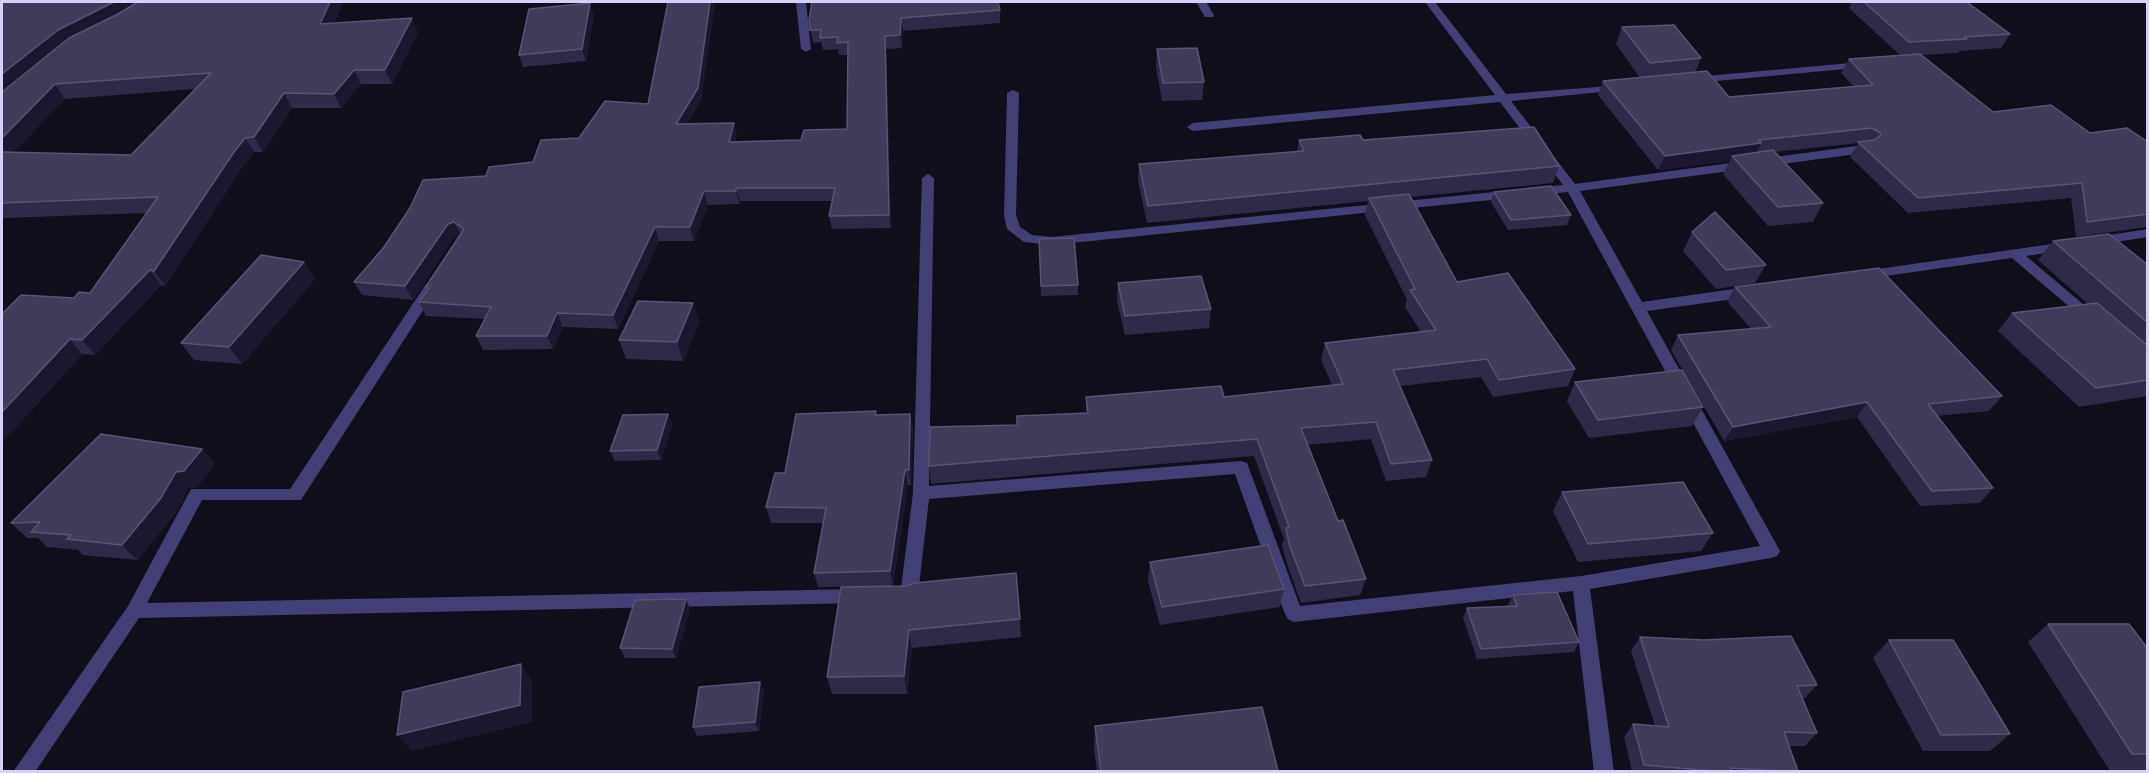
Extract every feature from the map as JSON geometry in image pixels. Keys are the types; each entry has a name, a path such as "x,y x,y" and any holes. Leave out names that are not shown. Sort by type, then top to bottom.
{"street":[{"path":"801,2 806,49"},
{"path":"1201,2 1209,15"},
{"path":"921,493 1241,467 1294,614 1581,583 1771,551 1572,188 1430,2"},
{"path":"1679,81 1877,64"},
{"path":"1193,127 1632,86"},
{"path":"1013,93 1010,215 1014,230 1029,239 1052,241 1572,188 1864,149"},
{"path":"134,611 909,595 921,493 928,178"},
{"path":"1849,278 2148,233"},
{"path":"2015,254 2106,331"},
{"path":"22,771 134,611 197,494 295,495 442,270"},
{"path":"1636,308 1766,289"},
{"path":"1581,583 1604,771"}],"building":[{"path":"2,2 114,2 58,30 2,74"},
{"path":"138,2 330,2 320,24 412,18 385,70 354,70 334,94 284,93 254,137 245,138 234,152 154,271 150,270 82,340 70,339 2,412 2,314 21,295 74,298 79,292 90,293 158,197 2,203 2,152 131,155 211,73 55,84 2,138 2,92 69,38"},
{"path":"668,2 710,2 698,88 676,124 734,123 729,142 801,140 804,130 847,129 848,42 837,43 838,37 820,38 821,30 810,30 812,2 998,2 1000,10 901,18 900,35 885,36 889,215 829,216 835,188 736,188 736,191 704,191 690,227 655,227 613,315 557,313 547,336 476,336 491,307 419,302 429,288 425,288 464,229 454,222 448,224 405,286 354,282 384,247 410,208 423,180 486,176 489,167 533,162 541,140 579,138 605,101 648,104"},
{"path":"1864,2 1967,2 2010,34 1909,42"},
{"path":"590,3 582,49 519,55 529,9"},
{"path":"1674,25 1701,58 1650,63 1622,27"},
{"path":"1197,48 1204,82 1163,83 1157,49"},
{"path":"1920,54 1993,112 2051,105 2090,133 2127,128 2148,142 2148,214 2087,222 2082,183 1918,198 1858,142 1874,140 1881,135 1872,128 1759,140 1761,143 1665,156 1603,81 1707,71 1729,97 1873,85 1849,59"},
{"path":"1534,127 1559,166 1148,206 1139,164 1304,151 1299,140 1360,135 1363,140"},
{"path":"1773,150 1823,203 1778,207 1732,156"},
{"path":"1551,186 1571,215 1511,220 1494,192"},
{"path":"1409,194 1457,282 1508,273 1575,369 1499,380 1487,359 1393,370 1432,460 1391,464 1376,422 1301,428 1338,521 1343,520 1366,579 1305,586 1289,544 1286,528 1289,527 1257,439 929,466 930,427 1017,425 1017,416 1088,413 1086,397 1221,386 1224,397 1343,384 1325,343 1436,330 1410,290 1415,289 1369,198"},
{"path":"1715,212 1766,265 1726,270 1692,232"},
{"path":"2109,234 2148,265 2148,323 2053,241"},
{"path":"1074,238 1078,285 1041,286 1039,239"},
{"path":"261,255 304,262 229,347 181,343"},
{"path":"1879,268 2002,396 1928,404 1993,488 1932,491 1867,402 1733,427 1678,335 1771,327 1735,287"},
{"path":"1201,276 1211,309 1125,316 1118,283"},
{"path":"638,301 693,303 677,342 619,340"},
{"path":"2097,303 2148,346 2148,380 2096,388 2012,313"},
{"path":"1682,370 1703,407 1598,420 1575,382"},
{"path":"876,411 875,415 910,414 909,470 905,470 890,571 814,573 826,508 766,507 775,473 785,473 796,414"},
{"path":"668,414 657,450 610,451 623,415"},
{"path":"101,434 202,449 184,471 176,472 161,498 122,545 67,539 71,535 31,532 40,522 11,523"},
{"path":"1683,482 1713,533 1588,544 1562,492"},
{"path":"1268,545 1284,589 1162,607 1150,562"},
{"path":"1016,573 1020,619 909,630 904,676 827,677 841,587 906,586 914,583"},
{"path":"1557,592 1579,642 1481,649 1467,608 1517,606 1513,595"},
{"path":"686,599 672,649 620,648 635,600"},
{"path":"2048,624 2129,624 2148,649 2148,754 2132,754"},
{"path":"1791,636 1817,685 1797,686 1817,733 1784,732 1798,771 1731,768 1732,771 1713,771 1644,765 1633,724 1669,727 1640,637 1703,640"},
{"path":"1889,640 1953,640 2010,734 1941,735"},
{"path":"521,664 520,705 397,735 403,692"},
{"path":"760,682 755,722 693,727 699,687"},
{"path":"1262,707 1278,771 1101,771 1095,726"}]}
